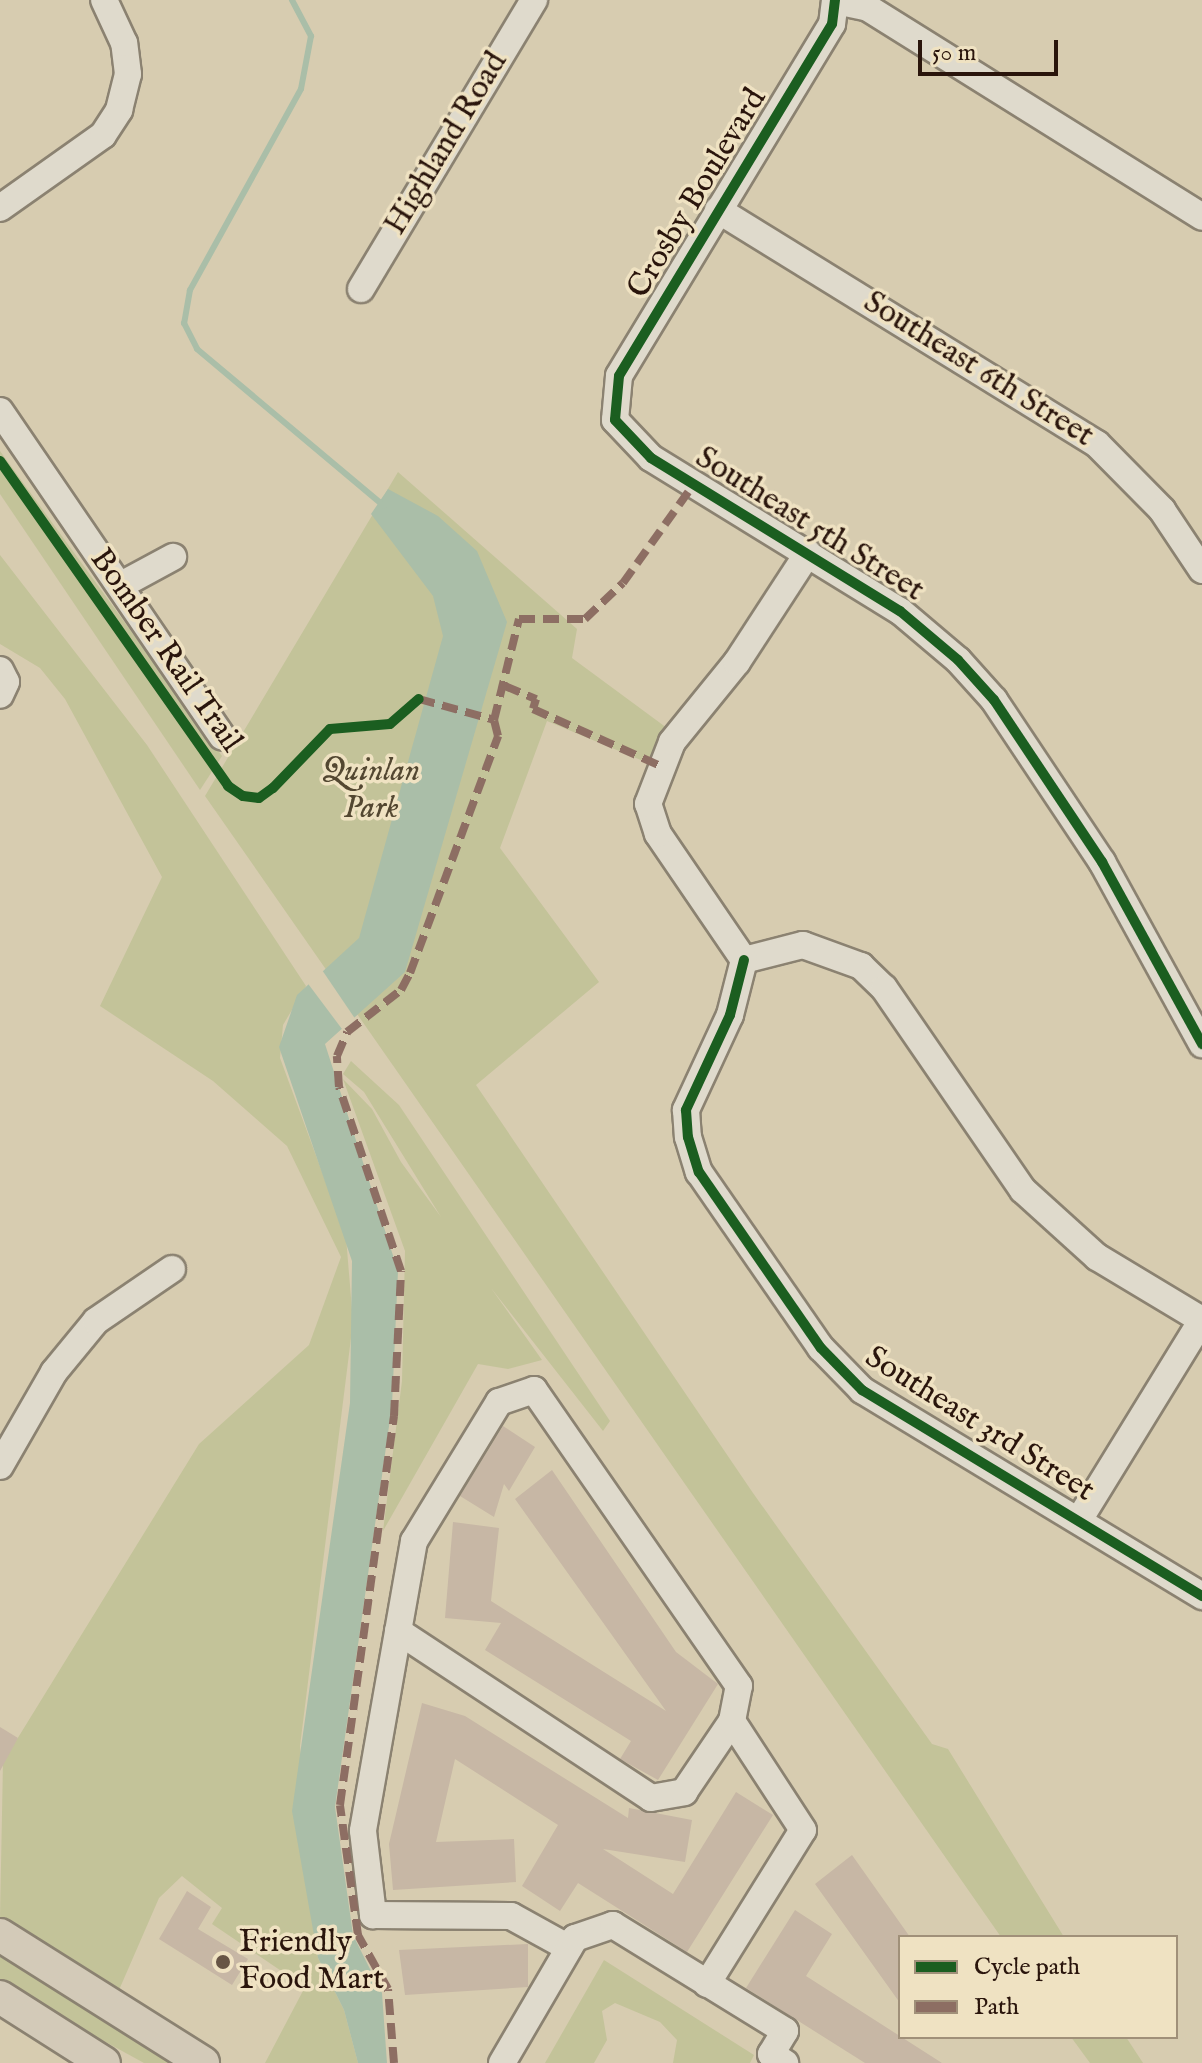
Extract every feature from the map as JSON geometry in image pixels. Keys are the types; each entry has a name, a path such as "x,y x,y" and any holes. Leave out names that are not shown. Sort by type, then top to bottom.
{"main road":[{"path":"0,1935 203,2063"},
{"path":"0,1997 104,2063"}],"street":[{"path":"0,208 103,135 119,110 128,74 124,43 104,0"},
{"name":"Highland Road","path":"361,289 534,0"},
{"path":"835,0 868,8 1202,217"},
{"name":"Crosby Boulevard","path":"615,420 619,376 832,24 835,0"},
{"name":"Southeast 6th Street","path":"718,210 1097,444 1162,510 1202,570"},
{"path":"0,411 123,584 222,736"},
{"name":"Southeast 5th Street","path":"615,420 651,458 924,628 994,700 1102,862 1202,1044"},
{"path":"808,553 737,662 672,742 648,804 658,834 744,960 803,945 861,966 884,988 1023,1190 1097,1257 1202,1320 1079,1520"},
{"path":"123,584 173,557"},
{"name":"Southeast 3rd Street","path":"744,960 730,1015 686,1110 699,1172 821,1348 862,1390 1202,1596"},
{"path":"0,1466 54,1372 96,1321 172,1269"},
{"path":"398,1631 651,1798 684,1792 732,1721 739,1686 534,1390 499,1402 414,1541 398,1631 363,1831 373,1915 511,1916 569,1948"},
{"path":"707,1984 803,1830 732,1721"},
{"path":"502,2063 575,1938 613,1925 785,2031 771,2054 785,2063"}],"green space":[{"path":"0,451 222,756 200,790 0,494"},
{"name":"Quinlan Park","path":"398,472 577,629 572,658 671,731 648,763 547,721 500,848 599,982 476,1085 753,1493 932,1744 948,1749 1063,1935 1000,1935 205,796"},
{"path":"0,555 147,745 306,986 283,1025 280,1058 346,1237 353,1322 300,1746 318,1958 344,2010 358,2063 265,2063 305,1987 212,1924 222,1908 182,1876 159,1898 119,1990 0,1918 3,1762 199,1444 309,1345 341,1257 287,1146 213,1081 100,1006 162,877 65,699 40,668 0,644"},
{"path":"351,1061 399,1105 610,1421 603,1431 491,1288 542,1360 508,1369 478,1364 383,1531 402,1381 405,1251 343,1079 372,1109 401,1162 441,1217 364,1092 343,1074"},
{"path":"0,1951 174,2063 144,2063 0,1984"},
{"path":"604,1960 754,2055 750,2063 673,2063 677,2040 660,2022 615,2003 602,2011 607,2040 594,2063 545,2063"},
{"path":"1072,2039 1127,2039 1143,2063 1090,2063"}],"shaded area":[{"path":"388,489 438,516 477,551 507,622 405,972 325,1044 398,1271 392,1405 335,1807 353,1935 382,1993 387,2063 358,2063 344,2010 318,1958 292,1811 350,1403 352,1261 279,1047 297,995 359,938 443,636 433,596 371,514"}],"pier":[{"path":"320,967 358,1023 345,1033 306,981"}],"building":[{"path":"503,1426 535,1447 509,1491 504,1484 494,1517 460,1496"},
{"path":"552,1470 676,1652 718,1684 658,1780 620,1759 631,1741 485,1650 501,1623 445,1618 453,1522 499,1528 491,1601 666,1711 515,1499"},
{"path":"422,1703 465,1716 628,1818 629,1808 692,1820 685,1862 603,1849 673,1894 736,1792 773,1815 687,1952 578,1883 560,1911 522,1886 558,1825 455,1759 436,1842 514,1839 516,1882 393,1890 389,1844"},
{"path":"0,1727 18,1738 0,1771"},
{"path":"852,1855 909,1935 898,1935 898,2000 815,1884"},
{"path":"187,1891 211,1907 198,1929 248,1959 232,1985 159,1939"},
{"path":"795,1910 832,1934 806,1976 898,2035 898,2039 904,2039 942,2063 865,2063 746,1988"},
{"path":"528,1944 528,1987 405,1995 399,1950"}],"waterway":[{"path":"292,0 311,36 301,89 190,290 184,323 197,349 384,506"}],"marked path":[{"path":"394,2063 388,1989 358,1935 340,1805 394,1416 401,1271 339,1087 337,1056 347,1032 401,990 410,973 498,736 494,720 519,619 585,619 623,583 694,484"},
{"path":"505,686 536,699 533,709 658,765"},
{"path":"419,699 494,720"}],"cycle path":[{"path":"835,0 832,24 619,376 615,420 651,458 900,611 958,660 994,700 1102,862 1202,1044"},
{"name":"Bomber Rail Trail","path":"0,461 228,786 243,796 259,798 273,788 330,729 390,724 419,699"},
{"path":"744,960 730,1015 686,1110 688,1137 699,1172 821,1348 862,1390 1202,1596"}],"place":[{"name":"Friendly Food Mart","path":"223,1962"}]}
